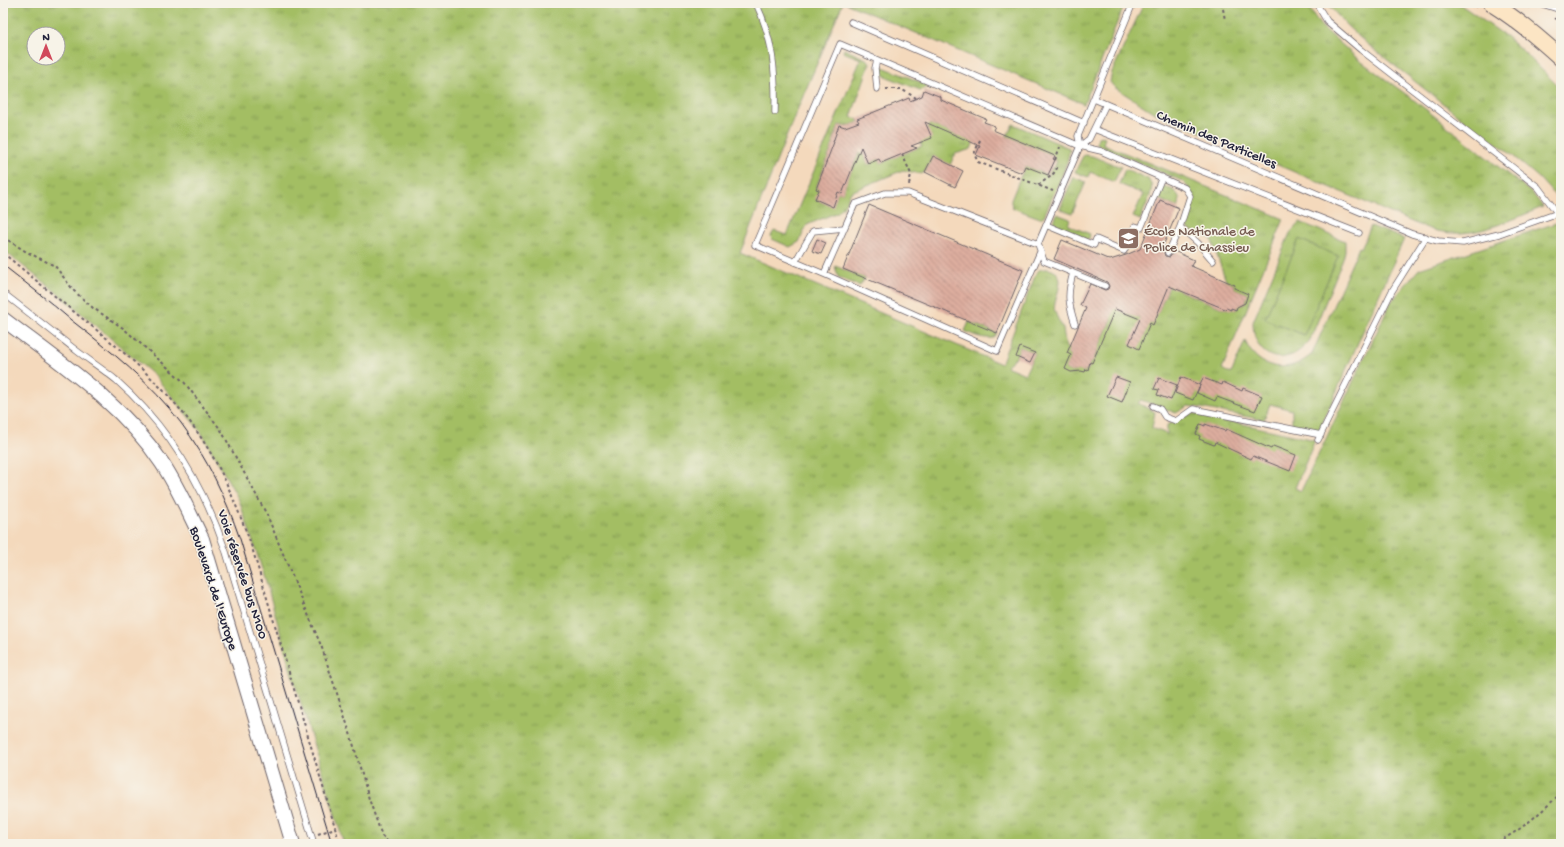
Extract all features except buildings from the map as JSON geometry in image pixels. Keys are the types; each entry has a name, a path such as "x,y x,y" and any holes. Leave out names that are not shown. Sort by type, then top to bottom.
{"main road":[{"path":"1491,3 1508,13 1561,58"}],"street":[{"name":"Boulevard de l'Europe","path":"3,319 106,399 136,430 162,463 182,499 202,539 289,840"}],"lane":[{"path":"1080,146 1078,136 1133,3"},
{"path":"1316,3 1327,21 1360,50 1538,187 1560,214"},
{"path":"1539,3 1561,10"},
{"path":"759,4 768,30 772,49 776,88 775,112"},
{"path":"851,22 1084,123"},
{"path":"1040,252 997,351 824,274 755,246 840,44 1080,146 1101,151 1185,188 1190,196 1180,227 1168,252"},
{"path":"877,60 875,68 877,89"},
{"name":"Chemin des Particelles","path":"1094,99 1412,234 1438,241 1464,244 1560,214"},
{"path":"1105,286 1044,261 1038,244 1080,146 1089,139 1106,104"},
{"path":"1094,130 1359,233"},
{"path":"1046,225 1094,245 1096,239 1124,250 1135,226 1141,228 1162,178"},
{"path":"824,274 854,204 886,193 908,193 1038,244"},
{"path":"1180,227 1198,243 1213,261"},
{"path":"795,262 813,231 844,228"},
{"path":"1153,406 1160,409 1165,417 1176,421 1193,409 1320,438 1392,291 1426,237"},
{"path":"1073,273 1069,288 1069,306 1075,324"},
{"name":"Voie réservée bus N100","path":"3,293 116,380 153,419 194,477 210,507 226,552 314,844"}],"path":[{"path":"1222,3 1225,20"},
{"path":"1522,3 1532,9"},
{"path":"877,89 901,89 916,98"},
{"path":"1055,160 1063,139"},
{"path":"980,140 974,154 978,162 1059,194"},
{"path":"902,154 911,174 908,193"},
{"path":"1038,185 1051,177 1058,165"},
{"path":"3,237 25,251 55,266 74,291 93,308 123,328 184,382 221,430 267,515 322,648 351,736 369,799 382,836 390,844"},
{"path":"1492,844 1503,840 1545,809 1561,793"},
{"path":"312,836 335,828"}],"green space":[{"path":"3,3 843,3 795,115 740,253 1001,364 1037,271 1042,269 1052,270 1057,273 1060,278 1059,289 1054,307 1063,329 1066,348 1069,349 1067,353 1071,355 1065,369 1071,372 1078,370 1085,372 1086,369 1088,370 1090,362 1092,363 1111,319 1105,304 1153,324 1174,275 1180,291 1225,309 1231,310 1231,308 1236,310 1239,304 1242,305 1245,303 1248,294 1234,288 1235,285 1226,281 1211,238 1188,228 1187,221 1192,199 1191,193 1182,181 1098,145 1098,137 1101,136 1105,137 1103,144 1284,219 1222,369 1231,374 1245,341 1251,351 1258,358 1275,366 1284,367 1294,365 1303,361 1312,354 1359,247 1361,248 1371,226 1404,239 1318,433 1292,426 1292,410 1270,404 1264,420 1188,406 1176,413 1141,400 1138,403 1155,412 1152,428 1167,434 1167,425 1193,413 1315,440 1295,488 1301,491 1391,302 1419,269 1556,223 1561,230 1561,844 344,844 291,671 265,578 239,500 201,432 154,375 56,292 3,250","holes":["1020,347 1035,353 1025,374 1006,366 1016,357"]},
{"path":"845,3 1125,3 1084,104"},
{"path":"1144,3 1306,3 1320,25 1359,60 1414,100 1533,194 1543,207 1507,222 1481,230 1456,233 1437,231 1419,225 1153,112 1114,87 1110,82 1112,72"},
{"path":"1327,3 1458,3 1507,37 1561,89 1561,199 1558,199 1539,178 1506,150 1469,124 1366,43 1346,25"},
{"path":"844,49 868,60 870,63 851,117 857,119 859,122 845,127 839,125 816,188 819,190 816,200 833,206 838,192 842,193 859,153 865,156 868,164 879,159 881,163 922,146 920,142 930,124 970,141 974,141 971,149 955,154 950,165 933,156 925,172 921,174 903,170 851,192 843,207 838,212 807,225 799,242 790,247 772,239 771,236 774,231 787,235 861,59 843,52"},
{"path":"881,67 930,86 920,90 885,76 880,72"},
{"path":"1013,124 1069,148 1067,161 1060,181 1044,216 1040,218 1013,208 1011,200 1025,166 1048,175 1052,168 1054,168 1057,161 1053,160 1054,156 1007,136"},
{"path":"1084,155 1092,156 1121,167 1114,182 1090,172 1088,177 1075,172"},
{"path":"1125,169 1148,179 1152,186 1150,196 1140,220 1133,217 1143,194 1119,184"},
{"path":"1073,177 1086,182 1072,214 1060,209"},
{"path":"1163,186 1171,189 1179,196 1178,208 1157,198 1160,189"},
{"path":"1057,214 1070,219 1068,225 1090,234 1089,239 1087,240 1054,226 1054,221"},
{"path":"1300,222 1345,241 1345,251 1310,340 1301,349 1282,358 1265,352 1259,345 1255,335 1253,322 1290,233"},
{"path":"1299,239 1338,256 1304,335 1265,319"},
{"path":"835,266 865,278 860,286 838,277"},
{"path":"969,322 997,333 994,338 983,338 972,334 965,331"}],"tram line":[{"path":"3,265 101,344 144,381 181,423 207,464 229,508 240,539 332,844"}],"place":[{"name":"École Nationale de Police de Chassieu","path":"1129,238"}]}
